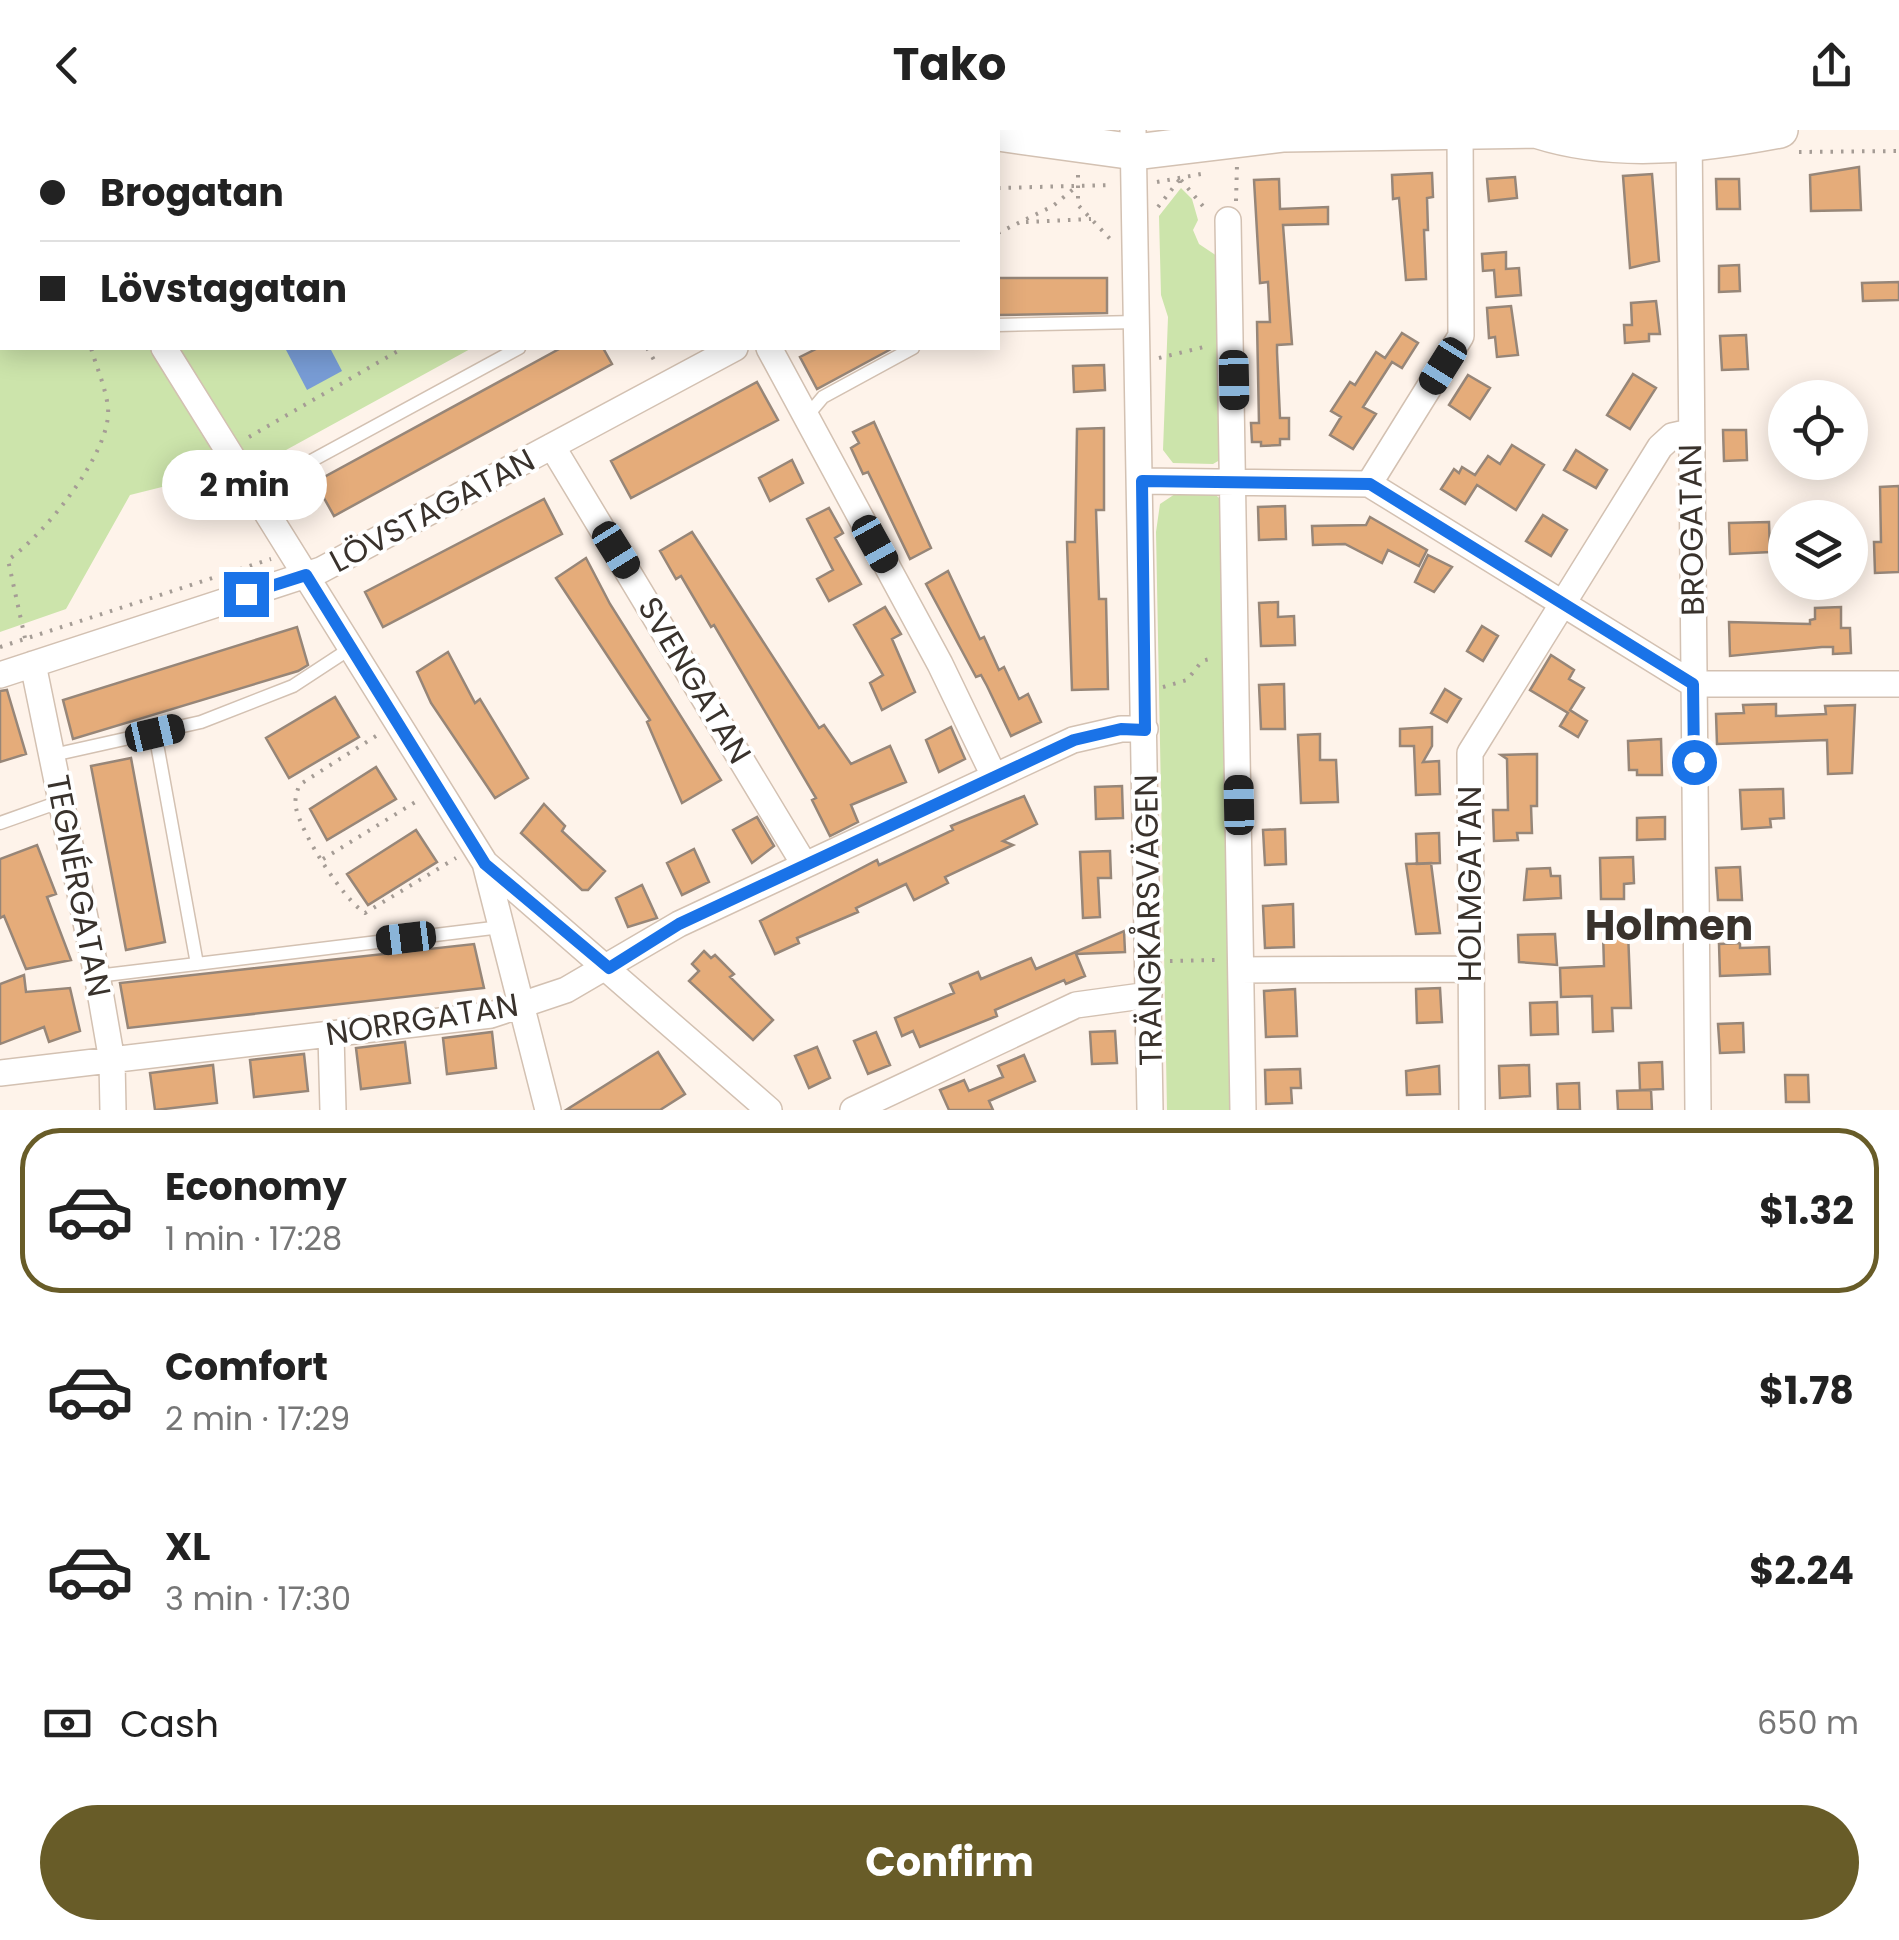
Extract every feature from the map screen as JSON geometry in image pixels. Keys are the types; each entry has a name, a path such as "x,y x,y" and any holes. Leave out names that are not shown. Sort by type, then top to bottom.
{"main road":[{"path":"1248,130 1284,134"},
{"path":"1004,139 1134,141 1284,134 1542,131 1581,144 1780,130"}],"street":[{"path":"1370,484 1462,336 1460,131"},
{"name":"BROGATAN","path":"1689,136 1698,1110"},
{"name":"TRÄNGKÅRSVÄGEN","path":"1134,141 1150,1110"},
{"path":"1228,220 1243,1110"},
{"path":"165,350 485,864 548,1110"},
{"name":"LÖVSTAGATAN","path":"0,675 29,652 306,575 731,350"},
{"path":"770,350 940,664 994,776"},
{"name":"HOLMGATAN","path":"1472,1110 1470,753 1660,447 1672,436 1690,432"},
{"name":"SVENGATAN","path":"552,446 804,864"},
{"path":"1142,481 1370,484 1693,684 1899,684"},
{"name":"TEGNÉRGATAN","path":"29,652 53,755 112,1061 113,1110"},
{"name":"NORRGATAN","path":"0,1073 491,1015 522,1006 609,968 679,924 1074,740 1121,729 1145,730"},
{"path":"485,864 769,1110"},
{"path":"1241,965 1469,969"},
{"path":"852,1110 1076,1005 1149,996"},
{"path":"331,1035 333,1110"}],"lane":[{"path":"1000,325 1139,322"},
{"path":"254,492 515,350"},
{"path":"807,416 824,398 909,350"},
{"path":"53,755 202,722 293,686 351,648"},
{"path":"155,733 197,964"},
{"path":"0,823 62,801"},
{"path":"96,976 501,926"}],"path":[{"path":"1179,164 1180,180 1210,214 1228,220 1236,200 1237,164"},
{"path":"1138,223 1152,214 1180,180"},
{"path":"1000,188 1109,185"},
{"path":"1077,186 1078,205 1138,274"},
{"path":"1000,232 1053,206 1077,186"},
{"path":"1020,222 1091,219"},
{"path":"1140,360 1175,356 1200,346 1233,346"},
{"path":"8,560 25,548 98,455 109,410 92,350"},
{"path":"228,450 400,350"},
{"path":"0,647 29,652 286,554"},
{"path":"0,556 8,560"},
{"path":"8,560 29,652"},
{"path":"1144,692 1187,680 1202,661 1237,650"},
{"path":"378,735 299,785 294,804 350,904 365,913 456,858"},
{"path":"323,860 417,801"},
{"path":"1148,962 1241,965"}],"green space":[{"path":"1181,188 1192,199 1198,220 1193,230 1199,244 1223,260 1225,457 1213,464 1173,463 1163,450 1168,317 1161,295 1159,216"},
{"path":"0,350 468,350 266,461 130,495 66,609 0,632"},
{"path":"1214,493 1226,505 1236,1110 1167,1110 1156,532 1160,504 1175,494"}],"water":[{"path":"286,350 331,350 342,371 307,390"}],"building":[{"path":"1859,167 1861,210 1811,211 1810,175"},
{"path":"1432,173 1433,197 1427,198 1428,230 1424,230 1426,279 1406,280 1399,198 1393,199 1392,175"},
{"path":"1652,174 1659,261 1630,268 1623,176"},
{"path":"1515,177 1517,198 1489,201 1487,179"},
{"path":"1279,179 1280,209 1328,207 1328,224 1283,225 1292,344 1277,345 1277,352 1280,418 1289,418 1289,439 1280,439 1280,445 1261,446 1261,442 1252,442 1251,423 1259,423 1257,322 1270,322 1268,282 1260,283 1254,180"},
{"path":"1716,179 1739,179 1740,209 1717,209"},
{"path":"1506,252 1506,269 1519,268 1521,295 1496,297 1494,270 1483,271 1482,254"},
{"path":"1739,265 1740,291 1719,292 1719,266"},
{"path":"1000,278 1107,278 1107,313 1000,315"},
{"path":"1899,282 1899,300 1863,301 1862,283"},
{"path":"1656,301 1660,334 1649,334 1649,341 1625,343 1624,325 1632,325 1631,303"},
{"path":"1511,306 1518,355 1497,357 1495,337 1489,338 1487,308"},
{"path":"1402,333 1418,343 1402,368 1392,362 1363,407 1376,414 1353,449 1330,435 1341,417 1331,411 1350,382 1355,385 1376,352 1385,358"},
{"path":"1746,335 1748,369 1722,370 1720,336"},
{"path":"557,350 604,350 612,364 334,516 315,482"},
{"path":"814,350 889,350 817,389 800,357"},
{"path":"1104,365 1105,390 1074,392 1073,366"},
{"path":"1633,374 1656,388 1630,429 1607,415"},
{"path":"1468,375 1490,388 1470,419 1449,405"},
{"path":"757,382 778,420 631,498 611,461"},
{"path":"874,422 931,548 910,559 868,472 863,474 851,448 859,443 853,432"},
{"path":"1104,428 1104,510 1096,510 1099,599 1106,599 1108,689 1072,690 1067,542 1075,542 1077,429"},
{"path":"1723,430 1746,430 1747,460 1724,461"},
{"path":"1512,445 1544,465 1516,510 1477,485 1465,504 1441,489 1454,469 1459,473 1462,467 1475,475 1488,456 1500,464"},
{"path":"1576,450 1607,470 1596,488 1564,470"},
{"path":"792,460 803,483 770,501 759,478"},
{"path":"1899,486 1899,572 1875,573 1874,542 1881,542 1880,487"},
{"path":"544,499 562,534 383,627 365,592"},
{"path":"1285,506 1286,539 1259,540 1258,507"},
{"path":"829,508 843,533 835,538 861,584 829,601 817,579 833,570 807,519"},
{"path":"1543,515 1567,530 1551,556 1526,541"},
{"path":"1370,517 1427,550 1419,566 1388,550 1382,563 1345,544 1313,545 1312,526 1366,525"},
{"path":"1768,522 1768,552 1730,554 1729,523"},
{"path":"692,532 819,728 824,725 851,764 890,746 906,782 851,805 858,822 830,836 812,800 816,798 714,625 711,627 681,576 676,579 660,551"},
{"path":"1428,555 1452,567 1434,592 1415,582"},
{"path":"586,558 610,604 721,780 682,803 647,722 650,720 556,578"},
{"path":"948,571 999,670 1004,667 1019,699 1028,694 1041,722 1011,736 981,675 976,677 926,584"},
{"path":"1278,602 1278,617 1294,616 1295,645 1261,646 1259,603"},
{"path":"885,607 901,634 892,639 915,692 882,710 870,683 883,675 854,625"},
{"path":"1841,607 1841,628 1850,628 1851,653 1833,654 1833,647 1822,647 1730,656 1729,622 1810,624 1815,619 1815,608"},
{"path":"1482,626 1498,636 1483,661 1467,651"},
{"path":"297,627 308,665 298,671 73,739 63,700"},
{"path":"448,652 475,703 480,699 528,778 495,798 431,703 417,672"},
{"path":"1551,655 1574,670 1569,679 1584,688 1570,710 1587,721 1578,737 1560,726 1568,713 1530,690"},
{"path":"1284,684 1285,729 1261,729 1259,685"},
{"path":"1445,689 1461,699 1447,722 1431,713"},
{"path":"7,690 26,754 0,762 0,691"},
{"path":"335,697 359,737 289,778 266,738"},
{"path":"1776,704 1776,716 1826,714 1825,706 1855,705 1852,773 1828,774 1827,740 1717,744 1716,714 1744,713 1743,705"},
{"path":"951,727 965,759 939,772 926,740"},
{"path":"1432,727 1432,746 1423,762 1439,761 1440,794 1416,795 1414,746 1400,746 1400,729"},
{"path":"1320,734 1320,760 1336,760 1338,802 1301,803 1298,735"},
{"path":"1661,739 1662,775 1637,775 1637,770 1629,770 1628,741"},
{"path":"1537,754 1537,806 1531,806 1532,833 1517,833 1518,840 1494,841 1493,810 1508,810 1507,759 1501,755"},
{"path":"131,758 165,942 126,950 91,766"},
{"path":"376,767 396,799 327,840 310,809"},
{"path":"1122,786 1123,818 1096,819 1095,787"},
{"path":"1783,789 1784,818 1770,819 1771,827 1742,829 1740,790"},
{"path":"1024,796 1037,824 1003,841 1013,845 945,877 948,883 914,900 906,884 856,908 858,912 797,938 799,943 775,954 760,921 877,860 879,865 953,830 951,826"},
{"path":"544,804 565,826 562,831 605,871 588,890 582,890 521,833"},
{"path":"757,817 774,846 752,863 733,830"},
{"path":"1665,817 1665,839 1637,840 1637,818"},
{"path":"1285,829 1286,864 1265,865 1263,830"},
{"path":"416,830 437,862 368,905 347,874"},
{"path":"1439,833 1440,863 1417,864 1416,834"},
{"path":"37,845 56,894 47,897 71,960 26,969 4,916 0,918 0,859"},
{"path":"694,849 709,882 682,895 667,863"},
{"path":"1110,851 1111,878 1098,878 1100,917 1083,918 1080,852"},
{"path":"1633,857 1634,883 1624,884 1624,899 1601,899 1600,858"},
{"path":"1431,863 1440,933 1416,934 1406,864"},
{"path":"1740,867 1742,900 1718,900 1716,868"},
{"path":"1550,868 1551,876 1560,876 1561,898 1524,900 1527,869"},
{"path":"642,885 657,918 628,927 616,898"},
{"path":"1293,904 1294,947 1265,948 1263,906"},
{"path":"1124,931 1125,952 1076,954 1085,976 1066,984 1064,980 995,1010 997,1016 920,1047 913,1031 902,1036 895,1018 954,993 950,984 978,972 981,979 1031,958 1036,969"},
{"path":"1628,932 1631,1008 1612,1008 1613,1031 1593,1032 1592,996 1561,997 1560,968 1604,966 1603,933"},
{"path":"1555,934 1557,965 1519,962 1518,935"},
{"path":"1740,943 1740,948 1769,947 1770,974 1720,976 1719,944"},
{"path":"474,944 484,988 128,1028 120,983"},
{"path":"704,951 711,958 715,955 734,974 730,977 773,1020 753,1040 689,981 699,971 692,964"},
{"path":"24,975 26,992 70,988 80,1031 49,1042 44,1027 0,1044 0,984"},
{"path":"1440,988 1442,1022 1417,1023 1416,989"},
{"path":"1295,989 1297,1036 1266,1037 1264,991"},
{"path":"1557,1002 1558,1034 1531,1035 1530,1003"},
{"path":"1743,1023 1744,1052 1720,1053 1718,1024"},
{"path":"1115,1031 1117,1063 1092,1064 1090,1032"},
{"path":"492,1032 496,1068 447,1074 443,1038"},
{"path":"876,1032 890,1065 868,1074 854,1041"},
{"path":"405,1042 410,1083 361,1089 356,1048"},
{"path":"817,1047 830,1078 809,1088 795,1056"},
{"path":"658,1052 685,1094 660,1110 566,1110"},
{"path":"304,1054 308,1091 254,1097 250,1060"},
{"path":"1024,1055 1035,1081 989,1101 993,1110 949,1110 940,1090 964,1080 969,1091 1003,1077 998,1066"},
{"path":"1662,1062 1663,1089 1640,1090 1639,1063"},
{"path":"213,1065 217,1103 155,1110 150,1073"},
{"path":"1529,1065 1530,1096 1500,1098 1499,1066"},
{"path":"1439,1066 1440,1094 1407,1095 1406,1071"},
{"path":"1300,1069 1301,1088 1291,1088 1292,1103 1266,1104 1265,1070"},
{"path":"1785,1075 1808,1075 1809,1102 1786,1102"},
{"path":"1579,1083 1580,1110 1558,1110 1557,1084"},
{"path":"1651,1090 1652,1110 1618,1110 1617,1091"}],"district":[{"name":"Holmen","path":"1669,925"}],"route":[{"path":"246,594 306,575 485,864 609,968 679,924 1074,740 1121,729 1145,730 1142,481 1370,484 1693,684 1694,762"}]}
